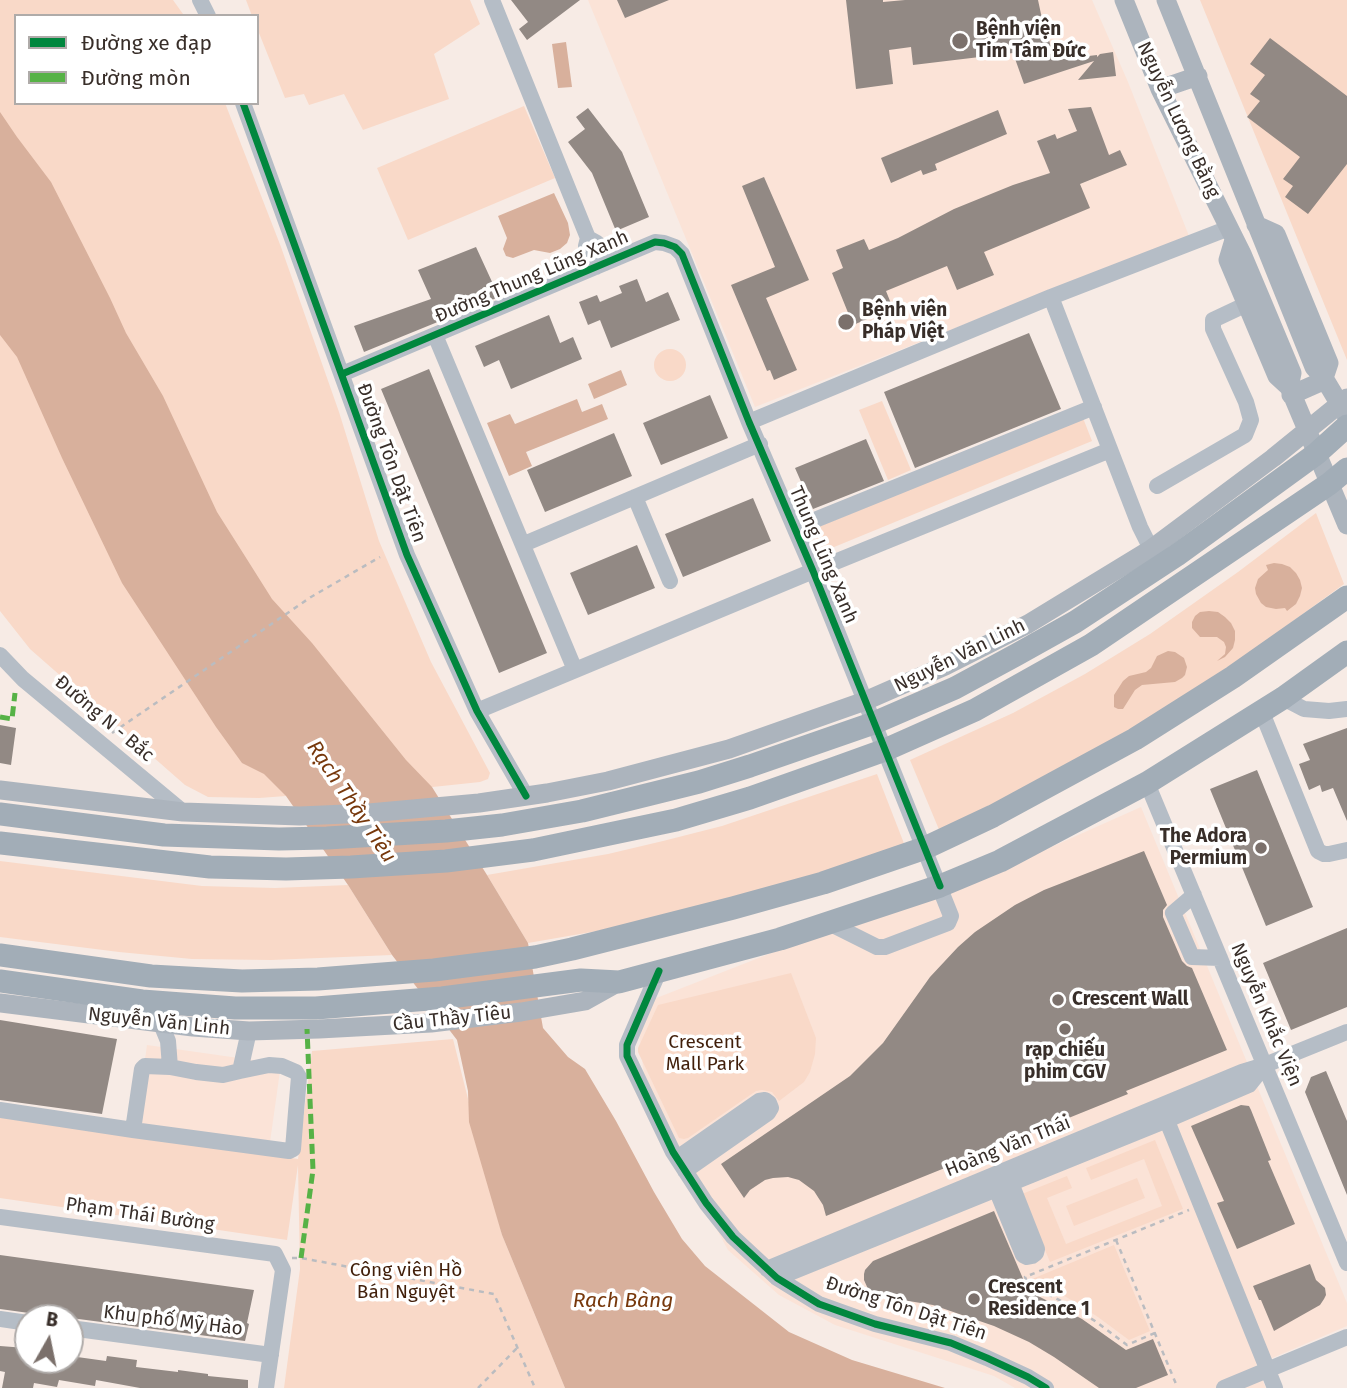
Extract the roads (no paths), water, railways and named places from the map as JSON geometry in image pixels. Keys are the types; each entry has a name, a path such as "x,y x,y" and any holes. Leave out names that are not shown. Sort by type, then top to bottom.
{"highway":[{"name":"Nguyễn Văn Linh","path":"0,814 146,833 303,839 446,831 523,822 582,811 699,782 874,723 955,688 1075,622 1156,558 1316,454 1345,412"},
{"path":"0,843 175,864 236,868 403,865 533,850 699,814 885,750 975,709 1091,645 1329,484 1347,469"},
{"path":"0,955 150,976 242,981 318,979 458,968 509,961 572,949 733,908 823,883 925,848 993,816 1135,739 1233,677 1347,597"},
{"path":"659,971 753,947 829,923 940,886 1000,860 1147,783 1283,698 1347,652"},
{"name":"Cầu Thầy Tiêu","path":"317,1018 442,998 583,990 659,971"},
{"name":"Nguyễn Văn Linh","path":"0,981 168,1004 235,1008 317,1018"}],"main road":[{"name":"Nguyễn Lương Bằng","path":"1124,0 1160,89 1225,220 1292,373 1290,391"},
{"name":"Nguyễn Lương Bằng","path":"1166,0 1256,225 1276,234 1329,363 1324,379 1345,412"},
{"path":"1160,89 1198,76"},
{"path":"1225,220 1244,196"},
{"name":"Nguyễn Lương Bằng","path":"1225,220 1228,260 1277,376 1290,391 1347,525"},
{"path":"1290,391 1324,379"},
{"name":"Nguyễn Văn Linh","path":"522,797 608,782 763,738 865,701 945,666 1156,558 1307,431 1345,412"},
{"path":"0,790 183,812 300,816 416,810 522,797"},
{"name":"Nguyễn Văn Linh","path":"0,1003 161,1024 249,1031 317,1018"}],"street":[{"path":"492,0 589,238 597,243 600,265"},
{"name":"Đường Tôn Dật Tiên","path":"244,105 407,555 477,711 522,797"},
{"path":"749,422 1051,297 1225,220"},
{"name":"Đường Thung Lũng Xanh","path":"342,374 655,242 664,243 675,247 682,254 749,422"},
{"path":"1051,297 1140,527 1156,558"},
{"path":"1157,486 1245,435 1251,420 1246,402 1213,329 1213,320 1247,304"},
{"path":"435,335 575,670"},
{"path":"794,528 1094,407"},
{"name":"Thung Lũng Xanh","path":"749,422 813,571 951,916 948,923 885,947 877,947 829,923"},
{"path":"524,544 760,444"},
{"path":"477,711 1110,450"},
{"path":"635,497 670,581"},
{"name":"Đường N - Bắc","path":"0,655 23,679 183,812"},
{"path":"1283,698 1304,709 1347,709"},
{"path":"1261,710 1318,851 1329,854 1347,850"},
{"name":"Nguyễn Khắc Viện","path":"1147,783 1265,1065 1341,1230 1347,1263"},
{"path":"1194,895 1173,913 1182,935 1192,957 1220,958"},
{"name":"Đường Tôn Dật Tiên","path":"659,971 627,1045 627,1056 681,1165 733,1237 772,1274 819,1304 875,1324 951,1343 997,1362 1046,1388"},
{"path":"161,1024 168,1041 170,1067"},
{"path":"240,1071 249,1031"},
{"name":"Hoàng Văn Thái","path":"772,1274 1164,1114 1250,1085 1265,1065 1347,1032"},
{"path":"0,1110 133,1130 289,1151 293,1149 299,1077 296,1072 282,1066 269,1065 223,1075 145,1066 142,1069 133,1130"},
{"path":"765,1100 769,1103 771,1108 768,1113 681,1165 759,1101 765,1100"},
{"path":"1164,1114 1275,1388"},
{"name":"Hoàng Văn Thái","path":"772,1274 1004,1186 1068,1153"},
{"name":"Phạm Thái Bường","path":"0,1217 277,1258 283,1270 271,1355"},
{"name":"Khu phố Mỹ Hào","path":"84,1330 271,1355"},
{"path":"1224,1388 1347,1336"},
{"path":"266,1388 271,1355"}],"water":[{"path":"566,42 572,87 558,88 552,44"},
{"name":"Rạch Bàng","path":"0,112 51,182 126,333 163,396 217,512 272,599 312,643 406,760 432,787 487,875 528,943 543,1028 568,1057 585,1069 682,1239 705,1266 789,1332 852,1360 945,1388 565,1388 502,1235 469,1122 468,1091 457,1040 392,955 348,885 286,796 264,774 242,763 122,583 17,357 0,335"},
{"path":"554,193 568,223 570,235 567,243 550,253 534,250 513,258 506,256 503,249 507,238 498,216"},
{"path":"621,370 627,385 594,399 588,384"},
{"path":"577,399 582,412 602,404 608,419 526,452 532,466 509,476 487,423 510,414 515,424"},
{"path":"1274,563 1290,567 1300,580 1300,596 1296,604 1287,611 1285,608 1266,607 1256,594 1258,579 1268,570 1266,565"},
{"path":"1209,611 1218,612 1225,617 1235,631 1233,648 1217,661 1225,654 1224,642 1217,637 1200,637 1192,628 1195,616"},
{"path":"1168,651 1184,658 1187,667 1185,675 1175,682 1142,685 1135,690 1123,709 1114,707 1114,695 1123,681 1129,676 1146,672 1157,656"}],"place":[{"name":"Bệnh viện Tim Tâm Đức","path":"960,41"},
{"name":"Bệnh viện Pháp Việt","path":"846,322"},
{"name":"The Adora Permium","path":"1261,848"},
{"name":"Crescent Wall","path":"1058,1000"},
{"name":"rạp chiếu phim CGV","path":"1065,1029"},
{"name":"Crescent Residence 1","path":"974,1299"}],"water label":[{"name":"Rạch Thầy Tiêu","path":"351,802"}],"park label":[{"name":"Crescent Mall Park","path":"705,1054"},
{"name":"Công viên Hồ Bán Nguyệt","path":"406,1282"}]}
